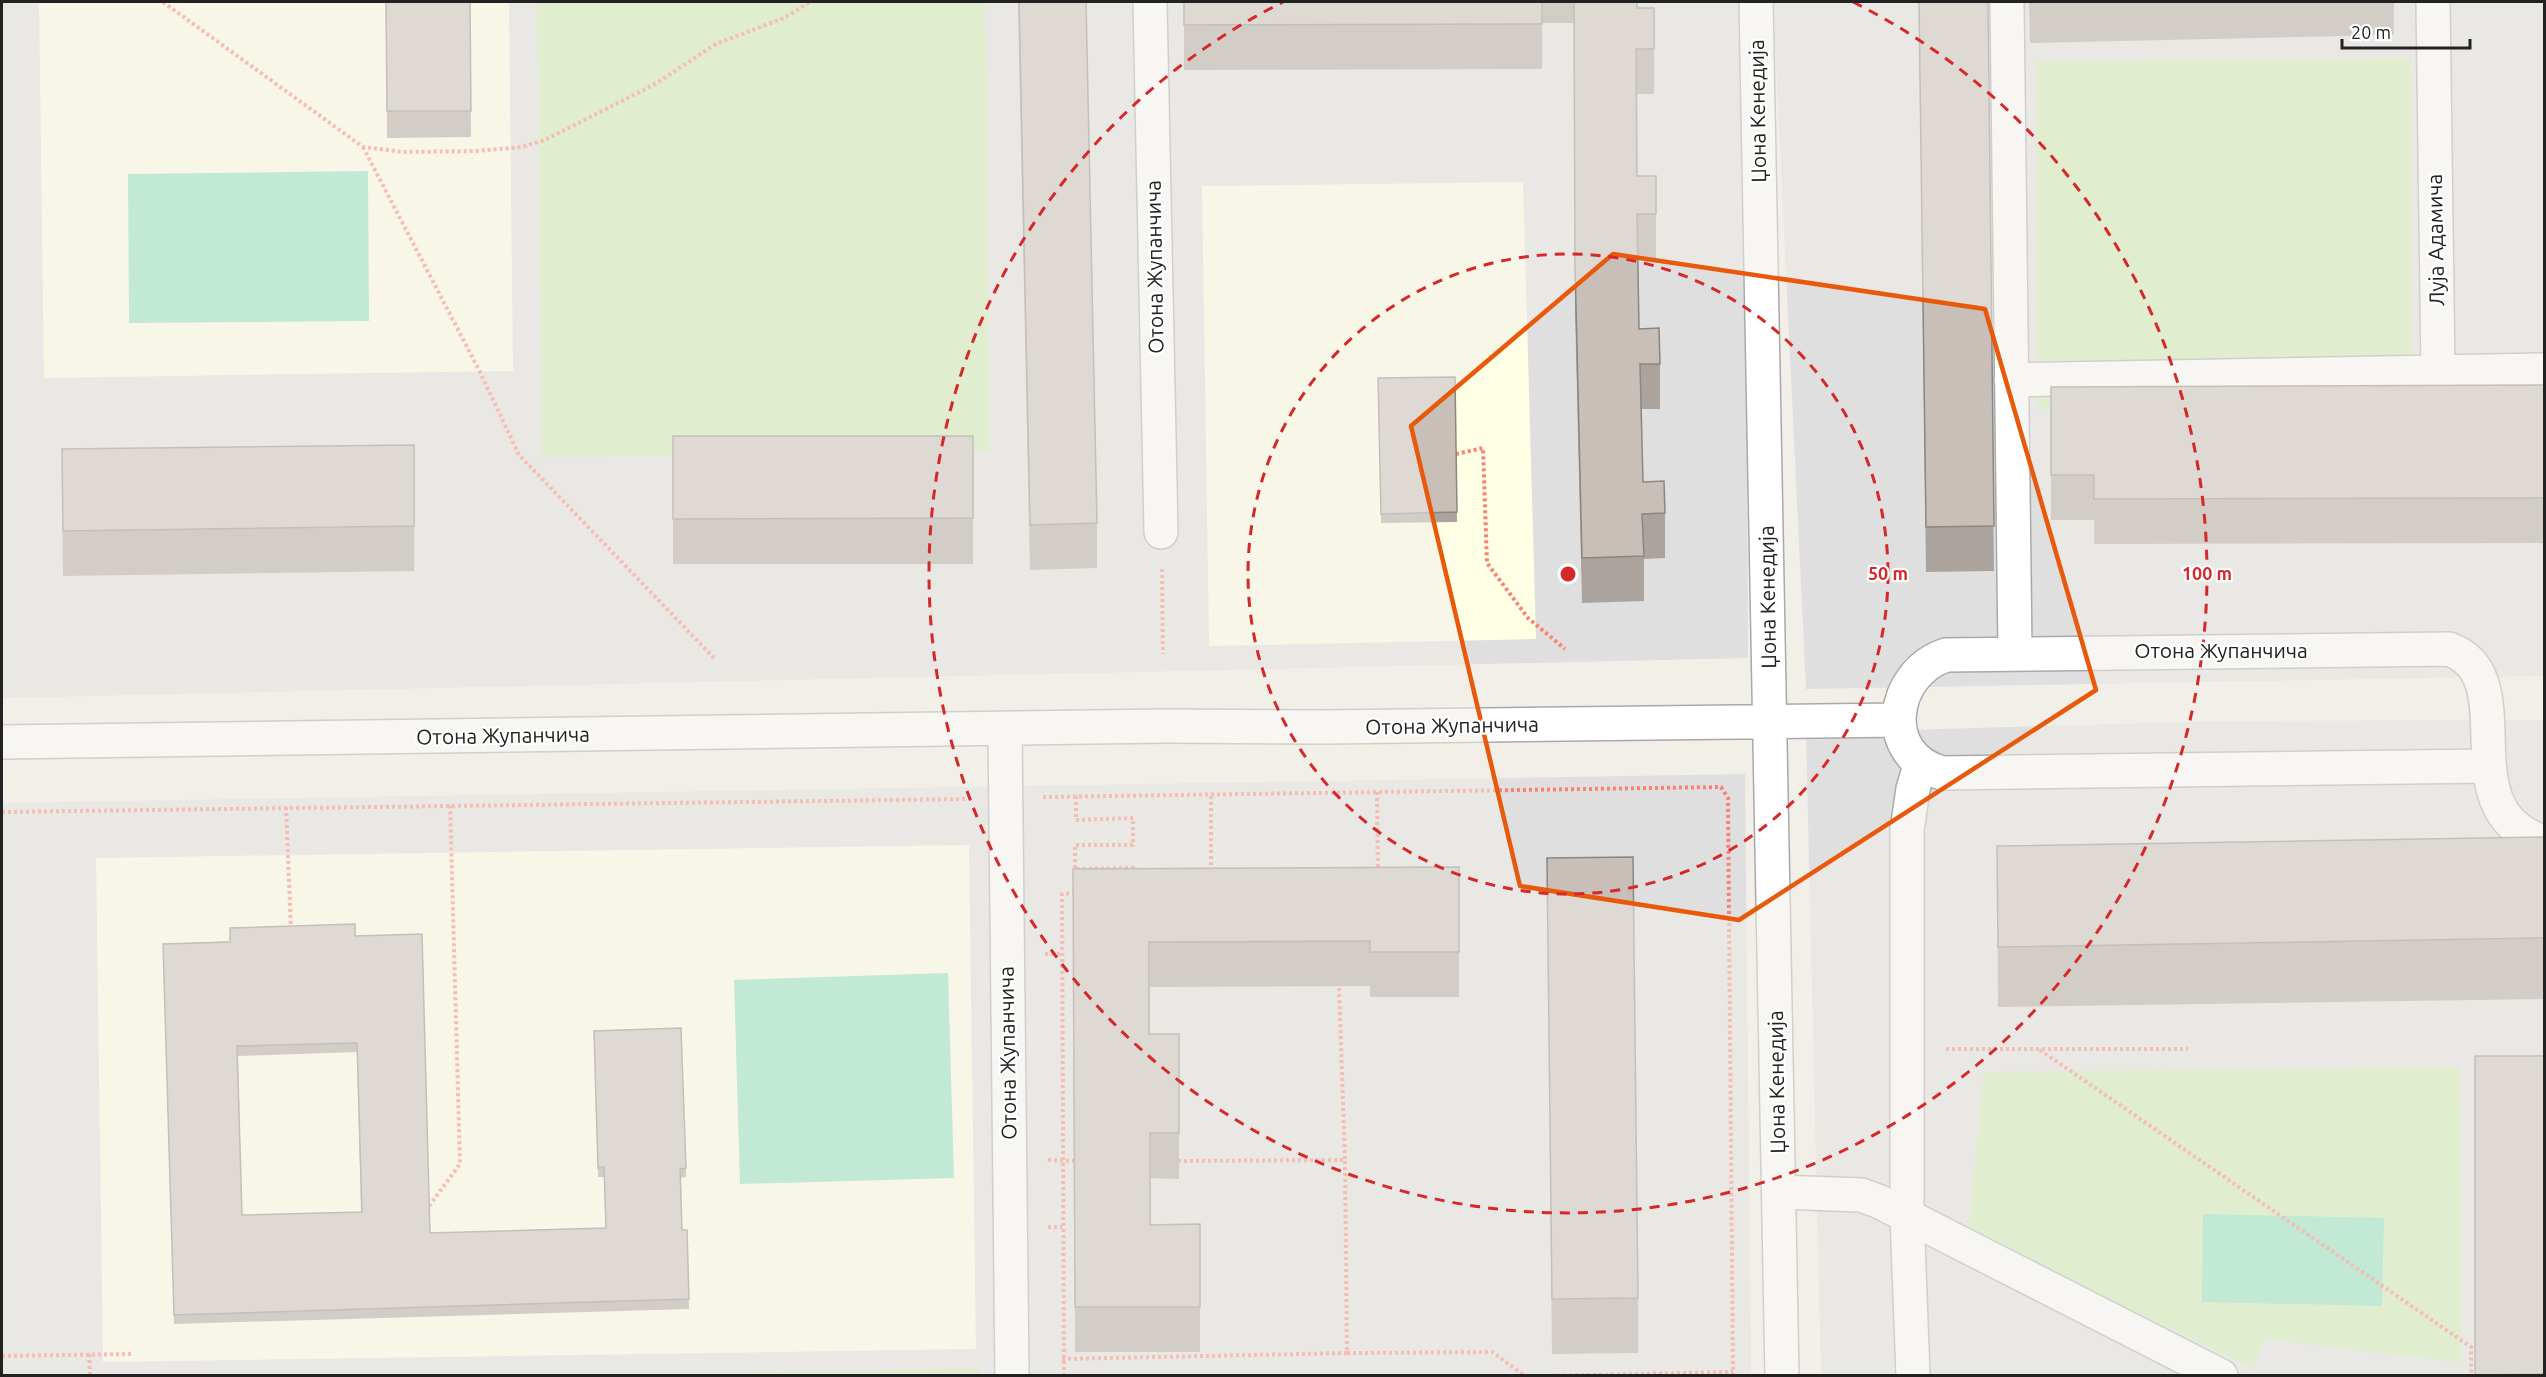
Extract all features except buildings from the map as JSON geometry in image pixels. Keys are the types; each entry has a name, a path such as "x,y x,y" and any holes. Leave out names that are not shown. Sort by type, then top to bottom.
{"street":[{"name":"Отона Жупанчича","path":"1150,2 1161,532"},
{"name":"Џона Кенедија","path":"1756,2 1782,1376"},
{"path":"2007,2 2015,652"},
{"name":"Луја Адамича","path":"2433,2 2438,372"},
{"path":"2011,380 2544,369"},
{"name":"Отона Жупанчича","path":"1920,765 1906,751 1899,720 1902,701 1910,683 1933,659 1946,654 2449,649 2462,653 2473,663 2486,694 2488,766 2495,797 2508,819 2525,836 2544,842"},
{"name":"Отона Жупанчича","path":"2,742 1899,720"},
{"name":"Отона Жупанчича","path":"1005,730 1012,1376"},
{"path":"1913,1376 1908,1214 1907,830 1912,789 1920,765 1942,773 2488,766"},
{"path":"1779,1192 1860,1195 1908,1214 2222,1376"}],"path":[{"path":"163,2 363,147 480,372 519,455 714,658"},
{"path":"363,147 404,152 477,151 522,147 544,140 655,84 716,44 783,18 810,2"},
{"path":"1456,454 1483,448 1486,563 1528,618 1565,649"},
{"path":"1161,532 1163,654"},
{"path":"2,812 1721,787 1728,798 1733,1374 1545,1376"},
{"path":"1377,792 1379,881"},
{"path":"1211,794 1211,881"},
{"path":"1076,796 1076,820 1133,818 1133,845 1075,845 1076,869 1133,868 1133,880"},
{"path":"429,1206 460,1164 450,805"},
{"path":"286,807 291,936"},
{"path":"1064,1376 1062,1359 1062,894 1085,893"},
{"path":"1037,954 1062,954"},
{"path":"1339,986 1345,1160 1347,1353"},
{"path":"1908,1048 2188,1049"},
{"path":"2040,1050 2471,1347 2471,1376"},
{"path":"1178,1161 1345,1160"},
{"path":"1062,1161 1074,1161"},
{"path":"1062,1359 1492,1352 1525,1376"},
{"path":"89,1354 90,1376"},
{"path":"2,1356 133,1354"}],"highlighted area":[{"path":"1613,254 1985,309 2096,690 1739,920 1520,886 1411,426"}],"shaded area":[{"path":"2,2 1745,2 1748,658 2,698"},
{"path":"39,2 509,2 513,371 44,378"},
{"path":"1773,2 2544,2 2544,676 1806,689"},
{"path":"1523,182 1536,639 1209,646 1202,186"},
{"path":"2544,720 2544,1375 1821,1375 1806,733 2217,721"},
{"path":"1745,774 1751,1375 2,1375 2,803"},
{"path":"969,845 976,1349 103,1362 96,858"}],"green space":[{"path":"537,2 985,2 990,451 542,457"},
{"path":"2411,58 2412,407 2038,410 2036,61"},
{"path":"368,171 369,321 129,323 128,174"},
{"path":"948,973 954,1178 740,1184 734,980"},
{"path":"2460,1067 2462,1363 2265,1339 2253,1369 1968,1231 1984,1072"},
{"path":"2203,1214 2384,1218 2382,1306 2202,1302"},
{"path":"980,1368 980,1376 627,1375"}]}
